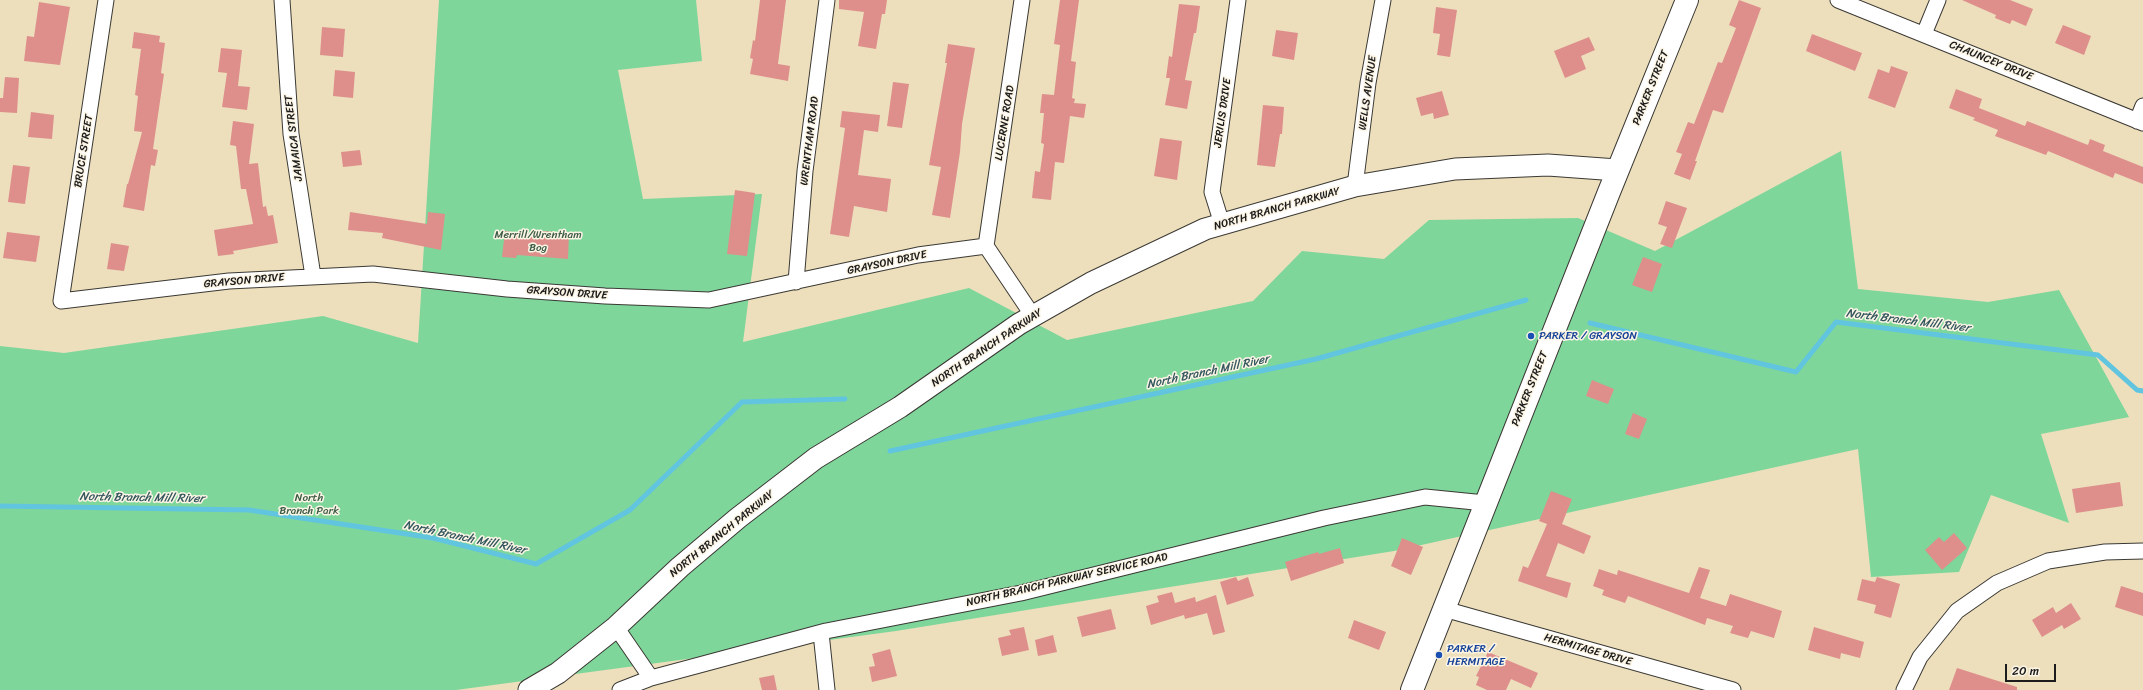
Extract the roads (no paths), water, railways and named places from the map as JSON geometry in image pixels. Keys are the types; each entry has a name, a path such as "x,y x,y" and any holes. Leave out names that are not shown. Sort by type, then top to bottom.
{"main road":[{"name":"PARKER STREET","path":"1412,690 1617,170 1687,0"}],"street":[{"name":"BRUCE STREET","path":"61,302 106,0"},
{"name":"JAMAICA STREET","path":"282,0 291,134 313,276"},
{"name":"WRENTHAM ROAD","path":"796,282 805,171 827,0"},
{"name":"LUCERNE ROAD","path":"986,246 1022,0"},
{"name":"JERILIS DRIVE","path":"1222,224 1212,192 1238,0"},
{"name":"WELLS AVENUE","path":"1355,186 1368,83 1383,0"},
{"name":"CHAUNCEY DRIVE","path":"1838,0 2140,122"},
{"path":"1924,34 1938,0"},
{"path":"2140,122 2143,106"},
{"name":"NORTH BRANCH PARKWAY","path":"528,690 558,673 616,627 680,566 738,518 816,458 900,407 1018,324 1091,283 1205,229 1355,186 1455,169 1548,165 1617,170"},
{"name":"GRAYSON DRIVE","path":"61,302 230,281 373,274 507,289 605,296 709,300 918,255 986,246"},
{"path":"986,246 1033,316"},
{"name":"NORTH BRANCH PARKWAY SERVICE ROAD","path":"620,690 651,678 821,633 1021,593 1324,518 1425,497 1485,503"},
{"path":"1904,690 1920,657 1957,611 1997,583 2048,562 2105,552 2143,552"},
{"name":"HERMITAGE DRIVE","path":"1444,609 1733,690"},
{"path":"616,627 651,678"},
{"path":"821,633 827,690"}],"waterway":[{"name":"North Branch Mill River","path":"890,451 1316,359 1526,300"},
{"name":"North Branch Mill River","path":"1590,323 1796,372 1836,322 2098,355 2137,390 2143,391"},
{"name":"North Branch Mill River","path":"0,506 249,510 433,538 536,564 630,510 742,402 845,399"}],"place":[{"name":"PARKER / GRAYSON","path":"1531,336"},
{"name":"PARKER / HERMITAGE","path":"1439,655"}],"park label":[{"name":"Merrill/Wrentham Bog","path":"538,241"},
{"name":"North Branch Park","path":"309,504"}]}
